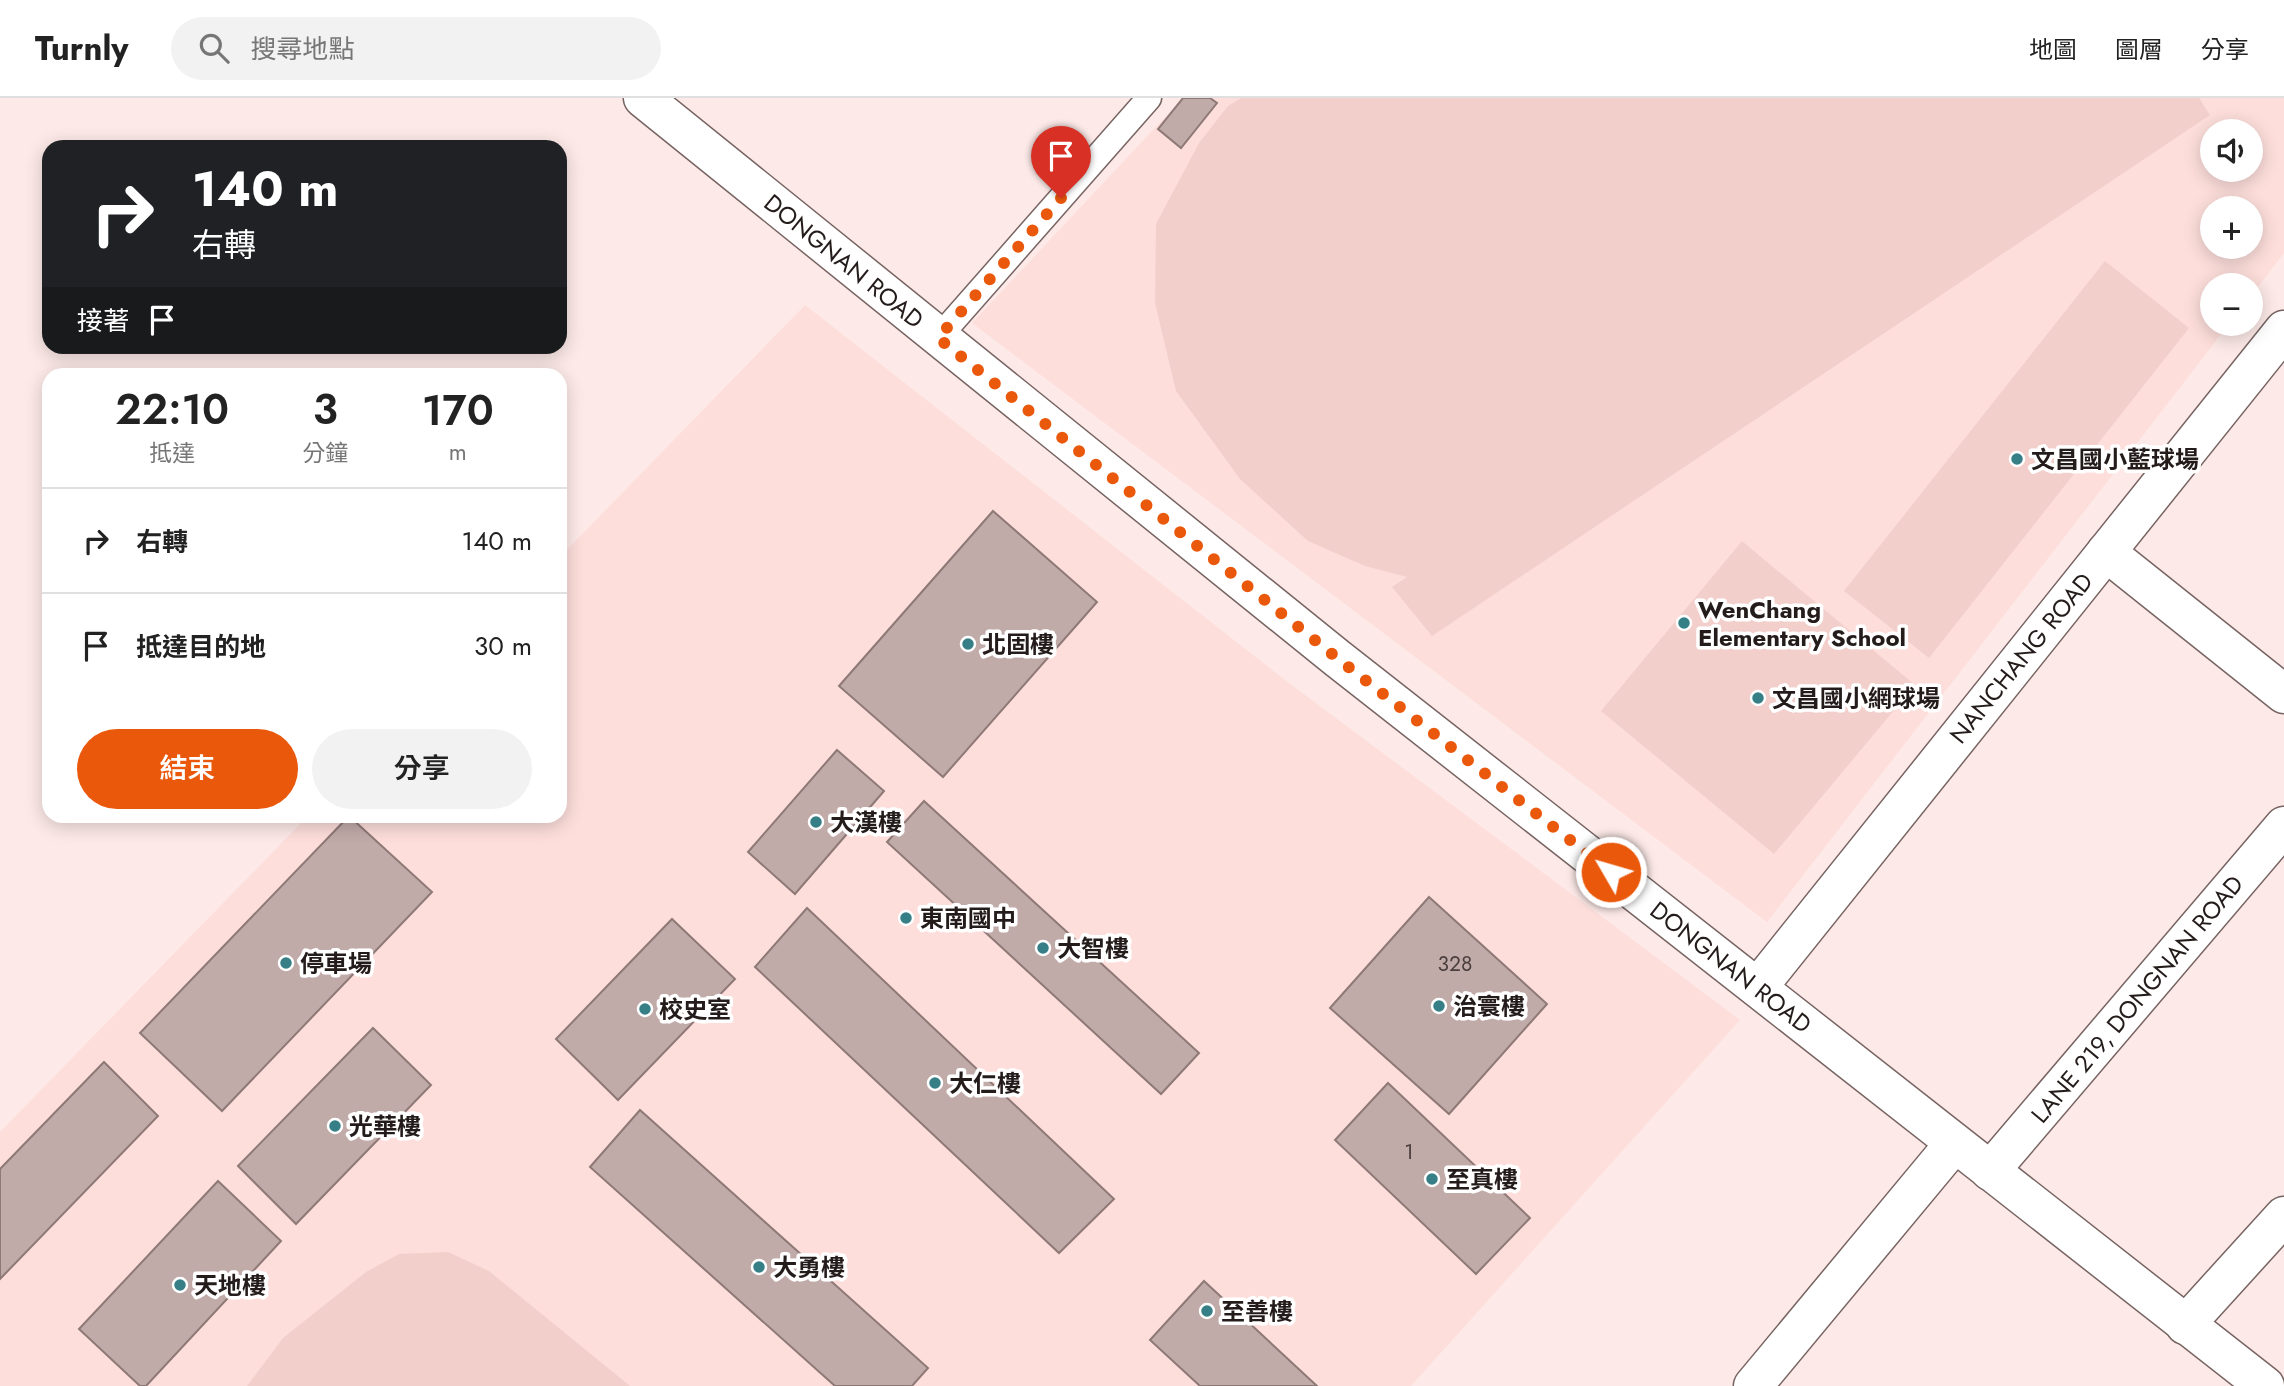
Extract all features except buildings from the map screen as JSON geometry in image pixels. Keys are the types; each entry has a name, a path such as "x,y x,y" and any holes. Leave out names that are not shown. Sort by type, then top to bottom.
{"street":[{"name":"DONGNAN ROAD","path":"643,98 1337,658 2265,1386"},
{"name":"NANCHANG ROAD","path":"1758,987 2284,330"},
{"path":"2106,552 2284,694"},
{"name":"LANE 219, DONGNAN ROAD","path":"1990,1171 2284,826"},
{"path":"1753,1386 1954,1144"},
{"path":"2185,1325 2284,1216"}],"lane":[{"path":"938,338 1149,98"}],"shaded area":[{"name":"WenChang Elementary School","path":"1183,98 2284,98 2284,253 2263,280 2263,273 2200,273 2200,336 2220,336 1767,922 972,323"},
{"path":"1241,98 2199,98 2210,115 2200,119 2200,122 1432,636 1392,587 1407,577 1365,566 1308,541 1240,479 1176,391 1155,303 1156,224 1199,143 1228,106"},
{"name":"文昌國小藍球場","path":"2105,261 2189,328 1929,658 1844,591"},
{"name":"東南國中","path":"805,305 1285,680 1740,1020 1411,1386 0,1386 0,1132 301,823 567,823 567,550"},
{"name":"文昌國小網球場","path":"1742,541 1915,685 1774,854 1601,711"},
{"path":"448,1252 489,1271 630,1386 247,1386 283,1338 366,1272 399,1254"}],"place":[{"name":"文昌國小藍球場","path":"2017,459"},
{"name":"WenChang Elementary School","path":"1684,623"},
{"name":"北固樓","path":"968,644"},
{"name":"文昌國小網球場","path":"1758,698"},
{"name":"大漢樓","path":"816,822"},
{"name":"東南國中","path":"906,918"},
{"name":"大智樓","path":"1043,948"},
{"name":"停車場","path":"286,963"},
{"name":"治寰樓","path":"1439,1006"},
{"name":"校史室","path":"645,1009"},
{"name":"大仁樓","path":"935,1083"},
{"name":"光華樓","path":"335,1126"},
{"name":"至真樓","path":"1432,1179"},
{"name":"大勇樓","path":"759,1267"},
{"name":"天地樓","path":"180,1285"},
{"name":"至善樓","path":"1207,1311"}],"route":[{"path":"1061,198 938,338 1337,658 1611,872"}]}
